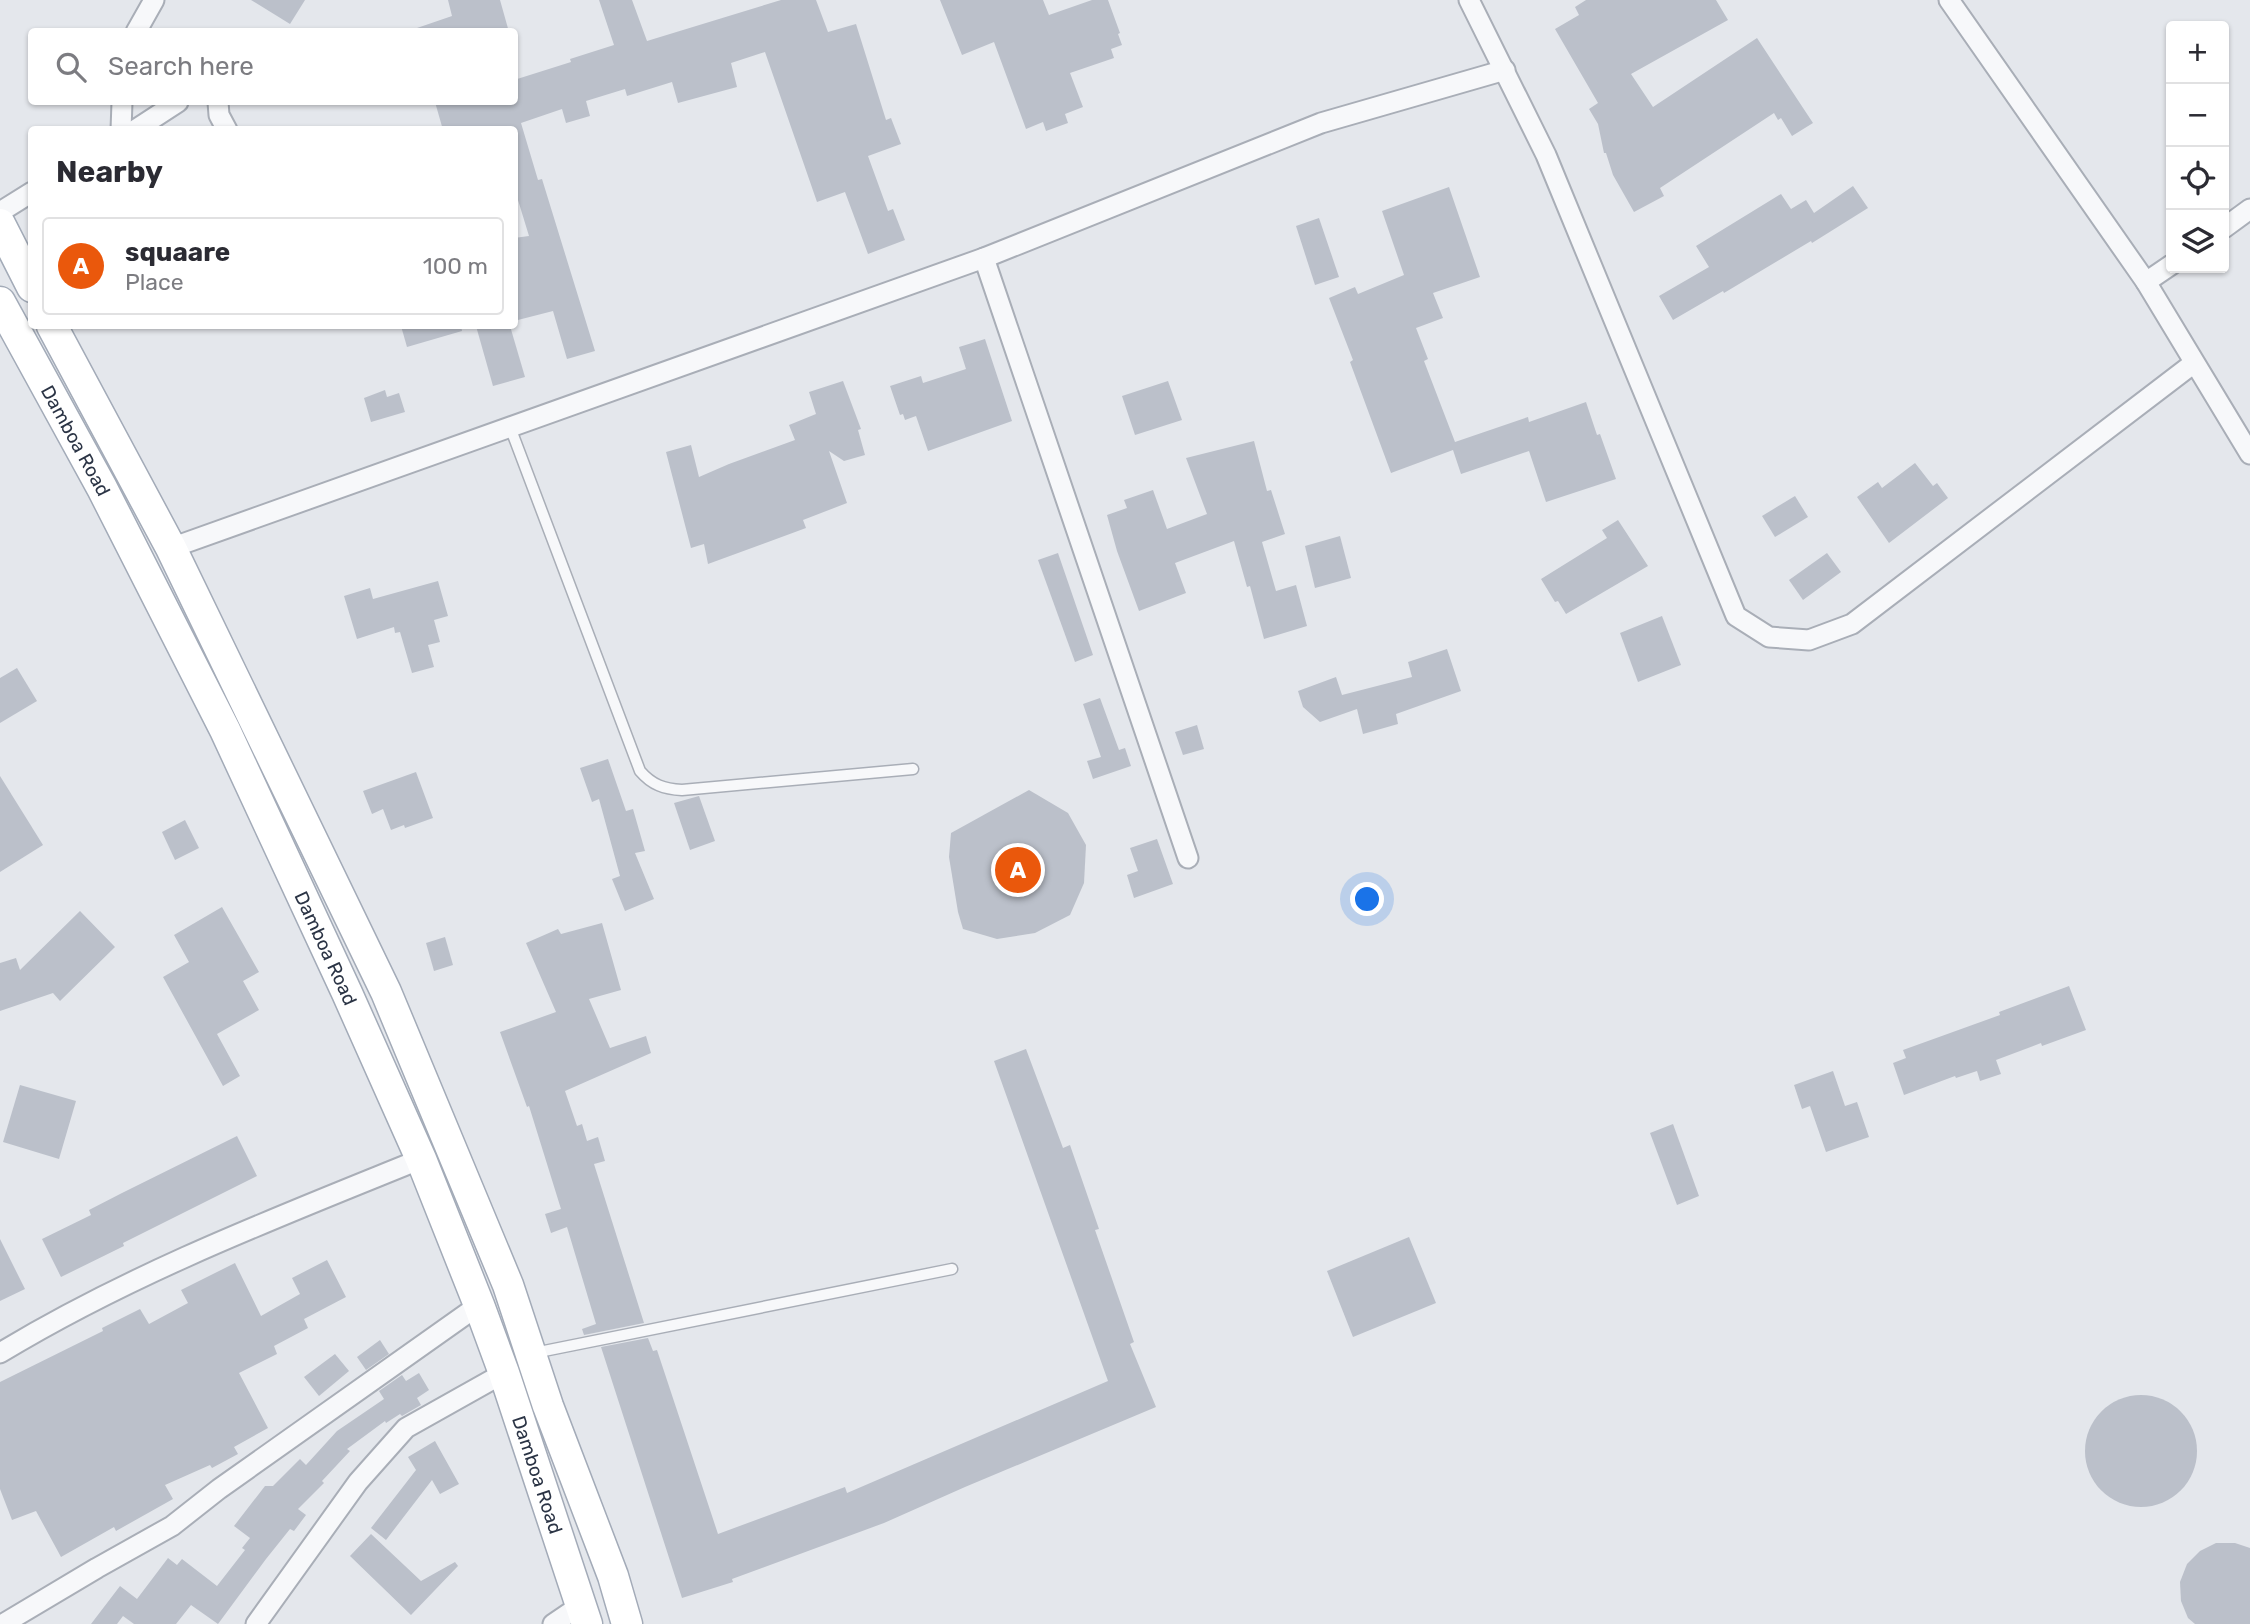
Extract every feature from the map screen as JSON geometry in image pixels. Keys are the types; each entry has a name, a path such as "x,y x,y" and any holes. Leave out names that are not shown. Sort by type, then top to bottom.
{"main road":[{"path":"1,226 28,279"},
{"name":"Damboa Road","path":"0,302 102,488 225,730 421,1159 504,1373 584,1614"},
{"name":"Damboa Road","path":"54,329 170,548 386,992 508,1285 548,1406 612,1576 627,1624"}],"street":[{"path":"138,28 154,0"},
{"path":"1469,0 1546,155 1737,616 1769,637 1809,640 1852,624 2194,363"},
{"path":"1949,0 2146,282 2250,454"},
{"path":"170,548 984,258 1321,123 1505,70"},
{"path":"121,126 122,105"},
{"path":"141,126 173,105"},
{"path":"218,105 219,115 225,126"},
{"path":"1,226 28,196"},
{"path":"2229,224 2250,209"},
{"path":"984,258 1188,858"},
{"path":"2146,282 2166,268"},
{"path":"0,1353 46,1325 202,1249 421,1159"},
{"path":"3,1624 97,1567 172,1526 242,1472 479,1305"},
{"path":"256,1624 358,1482 406,1427 504,1373"},
{"path":"553,1624 584,1614"}],"lane":[{"path":"510,427 640,771 649,780 665,789 681,790 913,769"},
{"path":"532,1354 952,1269"}],"building":[{"path":"251,0 305,0 290,24"},
{"path":"448,0 500,0 508,28 417,28 452,16"},
{"path":"599,0 632,0 647,41 781,0 816,0 828,32 856,24 886,120 891,118 901,144 868,156 888,211 893,209 905,240 868,254 845,192 817,202 765,52 731,63 737,87 678,103 672,82 627,96 625,89 586,101 590,116 566,123 562,109 521,123 538,180 542,179 595,351 567,359 553,311 518,320 518,237 529,236 518,200 518,126 442,126 436,105 518,105 518,79 614,45"},
{"path":"940,0 1043,0 1049,15 1092,0 1108,0 1122,45 1111,49 1114,58 1070,73 1083,107 1065,114 1068,123 1046,131 1043,122 1026,129 994,42 962,55"},
{"path":"1586,0 1716,0 1728,20 1631,74 1653,107 1757,38 1813,123 1792,136 1781,118 1778,120 1774,113 1660,188 1664,196 1634,212 1613,175 1604,153 1598,124 1589,109 1598,103 1555,29 1579,15 1575,7"},
{"path":"1853,186 1868,208 1812,243 1811,241 1673,320 1659,296 1709,267 1696,246 1781,194 1791,209 1806,200 1814,213"},
{"path":"1449,187 1480,277 1433,293 1443,318 1416,328 1428,359 1424,361 1455,442 1528,417 1529,422 1586,402 1616,479 1546,502 1529,451 1461,474 1453,450 1391,473 1329,298 1355,287 1358,294 1404,275 1382,211"},
{"path":"1319,218 1339,277 1315,285 1296,226"},
{"path":"402,329 462,329 462,331 407,347"},
{"path":"477,329 511,329 525,377 493,386"},
{"path":"985,339 1012,421 928,451 916,416 905,420 903,414 900,415 890,386 921,376 923,383 966,369 959,347"},
{"path":"843,381 861,429 858,430 865,455 844,461 829,451 847,503 803,520 806,528 708,564 704,544 691,548 666,452 691,445 699,477 795,440 789,425 816,414 809,392"},
{"path":"1168,381 1182,420 1135,435 1122,396"},
{"path":"385,390 387,397 399,393 405,412 371,422 364,398"},
{"path":"1254,441 1267,491 1271,490 1285,534 1262,542 1276,591 1296,585 1307,626 1264,639 1250,586 1247,587 1234,541 1175,563 1186,593 1139,611 1107,515 1127,508 1124,500 1153,490 1167,529 1207,514 1186,458"},
{"path":"1915,463 1933,486 1937,483 1948,498 1889,543 1857,497 1878,482 1882,488"},
{"path":"1795,496 1808,517 1775,537 1762,516"},
{"path":"1618,520 1648,566 1566,614 1541,579 1607,538 1602,530"},
{"path":"1340,536 1351,578 1315,588 1305,546"},
{"path":"1058,553 1093,655 1075,662 1038,560"},
{"path":"1827,553 1841,572 1803,600 1789,580"},
{"path":"438,581 448,616 434,620 440,642 428,645 434,667 412,673 400,632 395,633 394,627 357,639 344,596 370,588 373,599"},
{"path":"1662,616 1681,665 1638,682 1620,633"},
{"path":"1447,649 1461,691 1396,714 1398,724 1363,734 1357,709 1320,722 1303,707 1298,691 1336,677 1342,695 1412,677 1408,662"},
{"path":"17,668 37,701 0,723 0,678"},
{"path":"1100,698 1119,750 1125,748 1131,766 1093,779 1087,761 1101,757 1083,704"},
{"path":"1197,725 1204,749 1183,755 1175,732"},
{"path":"608,759 626,811 633,809 645,851 635,853 654,899 625,911 612,879 620,876 599,799 592,802 580,768"},
{"path":"416,772 433,818 391,830 383,809 372,814 363,791"},
{"path":"0,776 43,845 0,872"},
{"path":"1029,790 1068,813 1086,845 1084,883 1070,915 1035,933 997,939 963,929 949,857 951,833"},
{"path":"699,796 715,841 690,850 674,803"},
{"path":"185,820 199,848 175,860 162,832"},
{"path":"1157,839 1173,884 1134,898 1127,875 1138,871 1130,848"},
{"path":"222,907 259,972 243,981 259,1010 217,1034 240,1076 223,1086 163,977 189,962 174,935"},
{"path":"80,911 115,947 60,1001 53,993 0,1011 0,963 16,958 20,970"},
{"path":"602,923 621,990 589,999 610,1048 646,1036 651,1053 565,1091 577,1126 582,1124 587,1141 598,1137 605,1161 594,1164 644,1323 584,1335 582,1329 596,1324 567,1227 551,1233 545,1214 561,1209 529,1106 527,1107 500,1032 556,1012 526,943 558,929 561,934"},
{"path":"445,937 453,965 434,971 426,943"},
{"path":"2069,986 2086,1030 1996,1060 2001,1074 1980,1081 1977,1071 1956,1078 1955,1076 1904,1095 1893,1063 1906,1058 1903,1050 2000,1015 1999,1012"},
{"path":"1026,1049 1063,1148 1070,1145 1099,1229 1095,1230 1134,1342 1130,1344 1156,1407 884,1523 732,1579 733,1582 682,1598 601,1347 648,1338 653,1351 657,1350 718,1534 845,1487 847,1493 1108,1381 994,1061"},
{"path":"1833,1071 1845,1106 1857,1102 1869,1137 1826,1152 1810,1106 1802,1109 1794,1085"},
{"path":"20,1085 76,1101 59,1159 3,1142"},
{"path":"1673,1124 1699,1196 1677,1205 1650,1133"},
{"path":"237,1136 257,1176 61,1277 42,1239 91,1215 89,1210"},
{"path":"1409,1237 1436,1303 1353,1337 1327,1271"},
{"path":"0,1239 25,1289 0,1301"},
{"path":"327,1260 346,1297 304,1319 308,1328 274,1346 277,1354 239,1373 268,1428 234,1447 238,1454 212,1468 210,1465 165,1485 173,1499 116,1531 114,1527 61,1557 36,1511 12,1520 0,1489 0,1382 103,1331 102,1328 140,1309 149,1324 188,1303 181,1290 235,1263 261,1316 300,1294 292,1278"},
{"path":"380,1340 389,1354 366,1370 357,1357"},
{"path":"335,1354 349,1371 319,1396 304,1377"},
{"path":"419,1373 429,1390 417,1398 421,1405 402,1416 400,1414 386,1423 385,1421 347,1449 350,1451 322,1481 324,1483 298,1509 306,1515 294,1531 290,1529 218,1624 191,1605 176,1624 134,1624 123,1616 117,1624 91,1624 120,1586 137,1599 168,1558 177,1565 182,1559 217,1586 245,1550 242,1548 250,1538 234,1526 265,1486 273,1486 300,1459 306,1465 337,1431 384,1399 379,1391 402,1375 406,1381"},
{"path":"2141,1395 2162,1399 2180,1412 2193,1430 2197,1451 2193,1472 2180,1490 2162,1503 2141,1507 2120,1503 2102,1490 2089,1472 2085,1451 2089,1430 2102,1412 2120,1399"},
{"path":"435,1441 459,1484 440,1494 432,1480 386,1540 371,1528 416,1470 408,1457"},
{"path":"371,1534 421,1581 455,1562 458,1566 411,1615 350,1556"},
{"path":"2216,1543 2235,1543 2250,1548 2250,1624 2195,1624 2188,1618 2181,1601 2180,1582 2187,1564 2200,1551"}],"place":[{"name":"squaare","path":"1018,870"}]}
